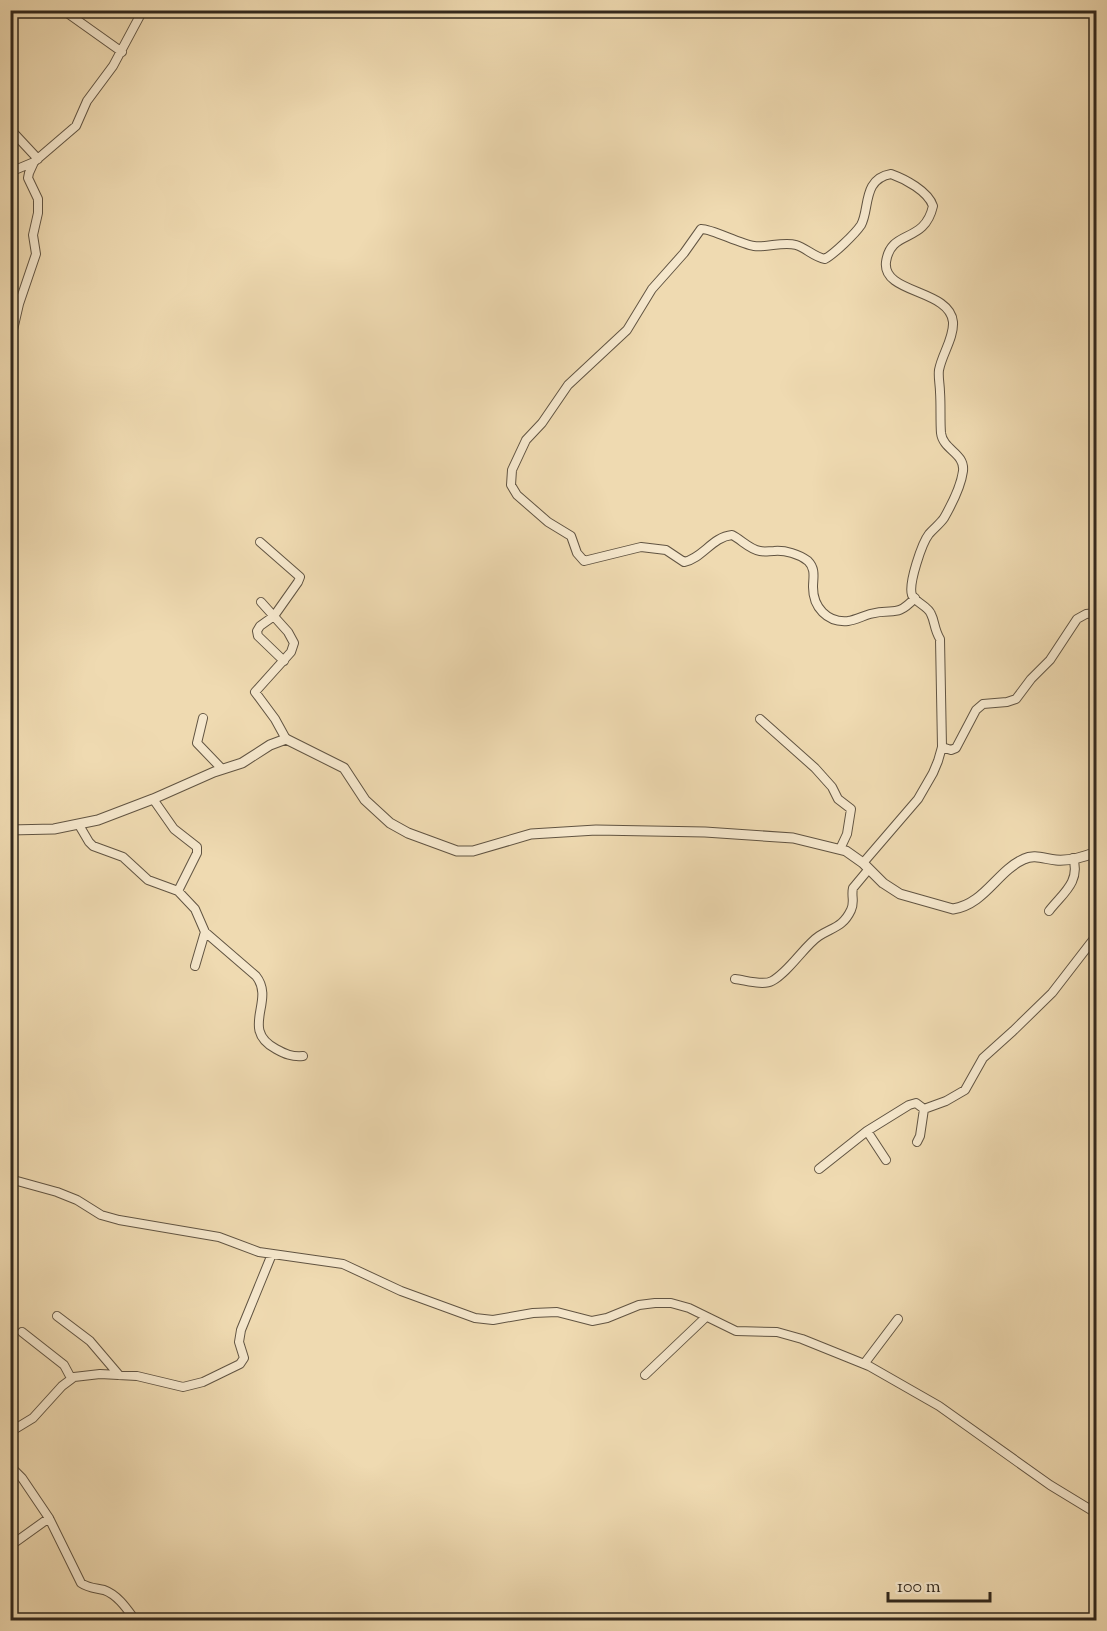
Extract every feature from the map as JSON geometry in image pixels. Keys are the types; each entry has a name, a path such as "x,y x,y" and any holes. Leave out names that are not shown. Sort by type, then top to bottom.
{"street":[{"path":"63,10 122,52"},
{"path":"10,343 21,296 36,259 33,235 38,203 27,176 36,161 76,126 87,101 122,52 143,10"},
{"path":"10,129 36,161"},
{"path":"10,172 36,161"},
{"path":"735,979 772,981 818,936 832,930 845,919 853,903 853,888 866,867 918,799 933,773 942,747 940,639 933,625 931,612 915,598 911,589 920,551 929,534 945,516 963,470 961,459 945,443 941,433 939,372 952,329 951,316 924,294 897,284 886,272 886,262 892,246 897,240 925,226 931,215 933,206 923,192 896,176 886,175 880,178 868,195 861,224 835,252 825,258 818,257 792,244 755,246 732,240 707,228 701,229 684,253 652,289 627,330 573,380 542,423 526,440 512,470 510,479 513,490 548,522 571,536 577,553 584,561 641,547 666,550 684,562 693,559 715,541 732,536 755,550 788,552 807,561 814,572 813,592 819,610 836,620 848,621 878,612 903,611 915,598"},
{"path":"260,542 300,577 273,616 260,626 257,633 284,661"},
{"path":"261,602 288,632 294,643 294,648 284,661 255,692 275,719 286,739 344,768 365,800 390,823 408,833 461,852 473,851 531,834 611,830 771,836 805,840 840,849 852,854 883,883 900,894 953,909 961,908 978,899 1013,866 1028,857 1056,860 1096,852"},
{"path":"942,747 951,750 956,748 976,710 981,705 1016,699 1031,679 1050,660 1077,619 1086,614 1096,613"},
{"path":"203,718 197,743 222,769"},
{"path":"760,719 815,768 832,787 838,799 851,809 847,834 840,849"},
{"path":"10,830 36,831 79,825 153,799 222,769 242,763 270,745 286,739"},
{"path":"153,799 174,829 197,847 197,853 178,891"},
{"path":"79,825 88,842 93,846 118,854 148,880 178,891 195,909 205,932 262,983 262,1006 258,1019 258,1030 264,1040 284,1053 294,1057 303,1056"},
{"path":"1049,911 1071,884 1076,874 1073,858"},
{"path":"195,966 205,932"},
{"path":"924,1109 946,1101 965,1090 983,1058 1052,993 1096,936"},
{"path":"819,1169 867,1131 913,1104 918,1104 924,1109"},
{"path":"917,1142 924,1109"},
{"path":"867,1131 886,1160"},
{"path":"10,1179 57,1192 108,1217 166,1230 219,1237 259,1252 343,1264 390,1287 475,1318 493,1320 533,1313 558,1312 592,1321 607,1318 639,1305 655,1303 679,1305 736,1331 777,1332 794,1337 864,1364 939,1406 1050,1485 1096,1513"},
{"path":"12,1429 33,1418 71,1378 90,1374 119,1375 183,1387 203,1382 240,1364 244,1357 239,1342 241,1330 272,1254"},
{"path":"57,1316 90,1341 119,1375"},
{"path":"645,1375 706,1317"},
{"path":"864,1364 898,1319"},
{"path":"22,1332 64,1365 71,1378"},
{"path":"10,1466 22,1478 49,1518 81,1583 104,1590 117,1597 135,1620"},
{"path":"10,1546 49,1518"}]}
